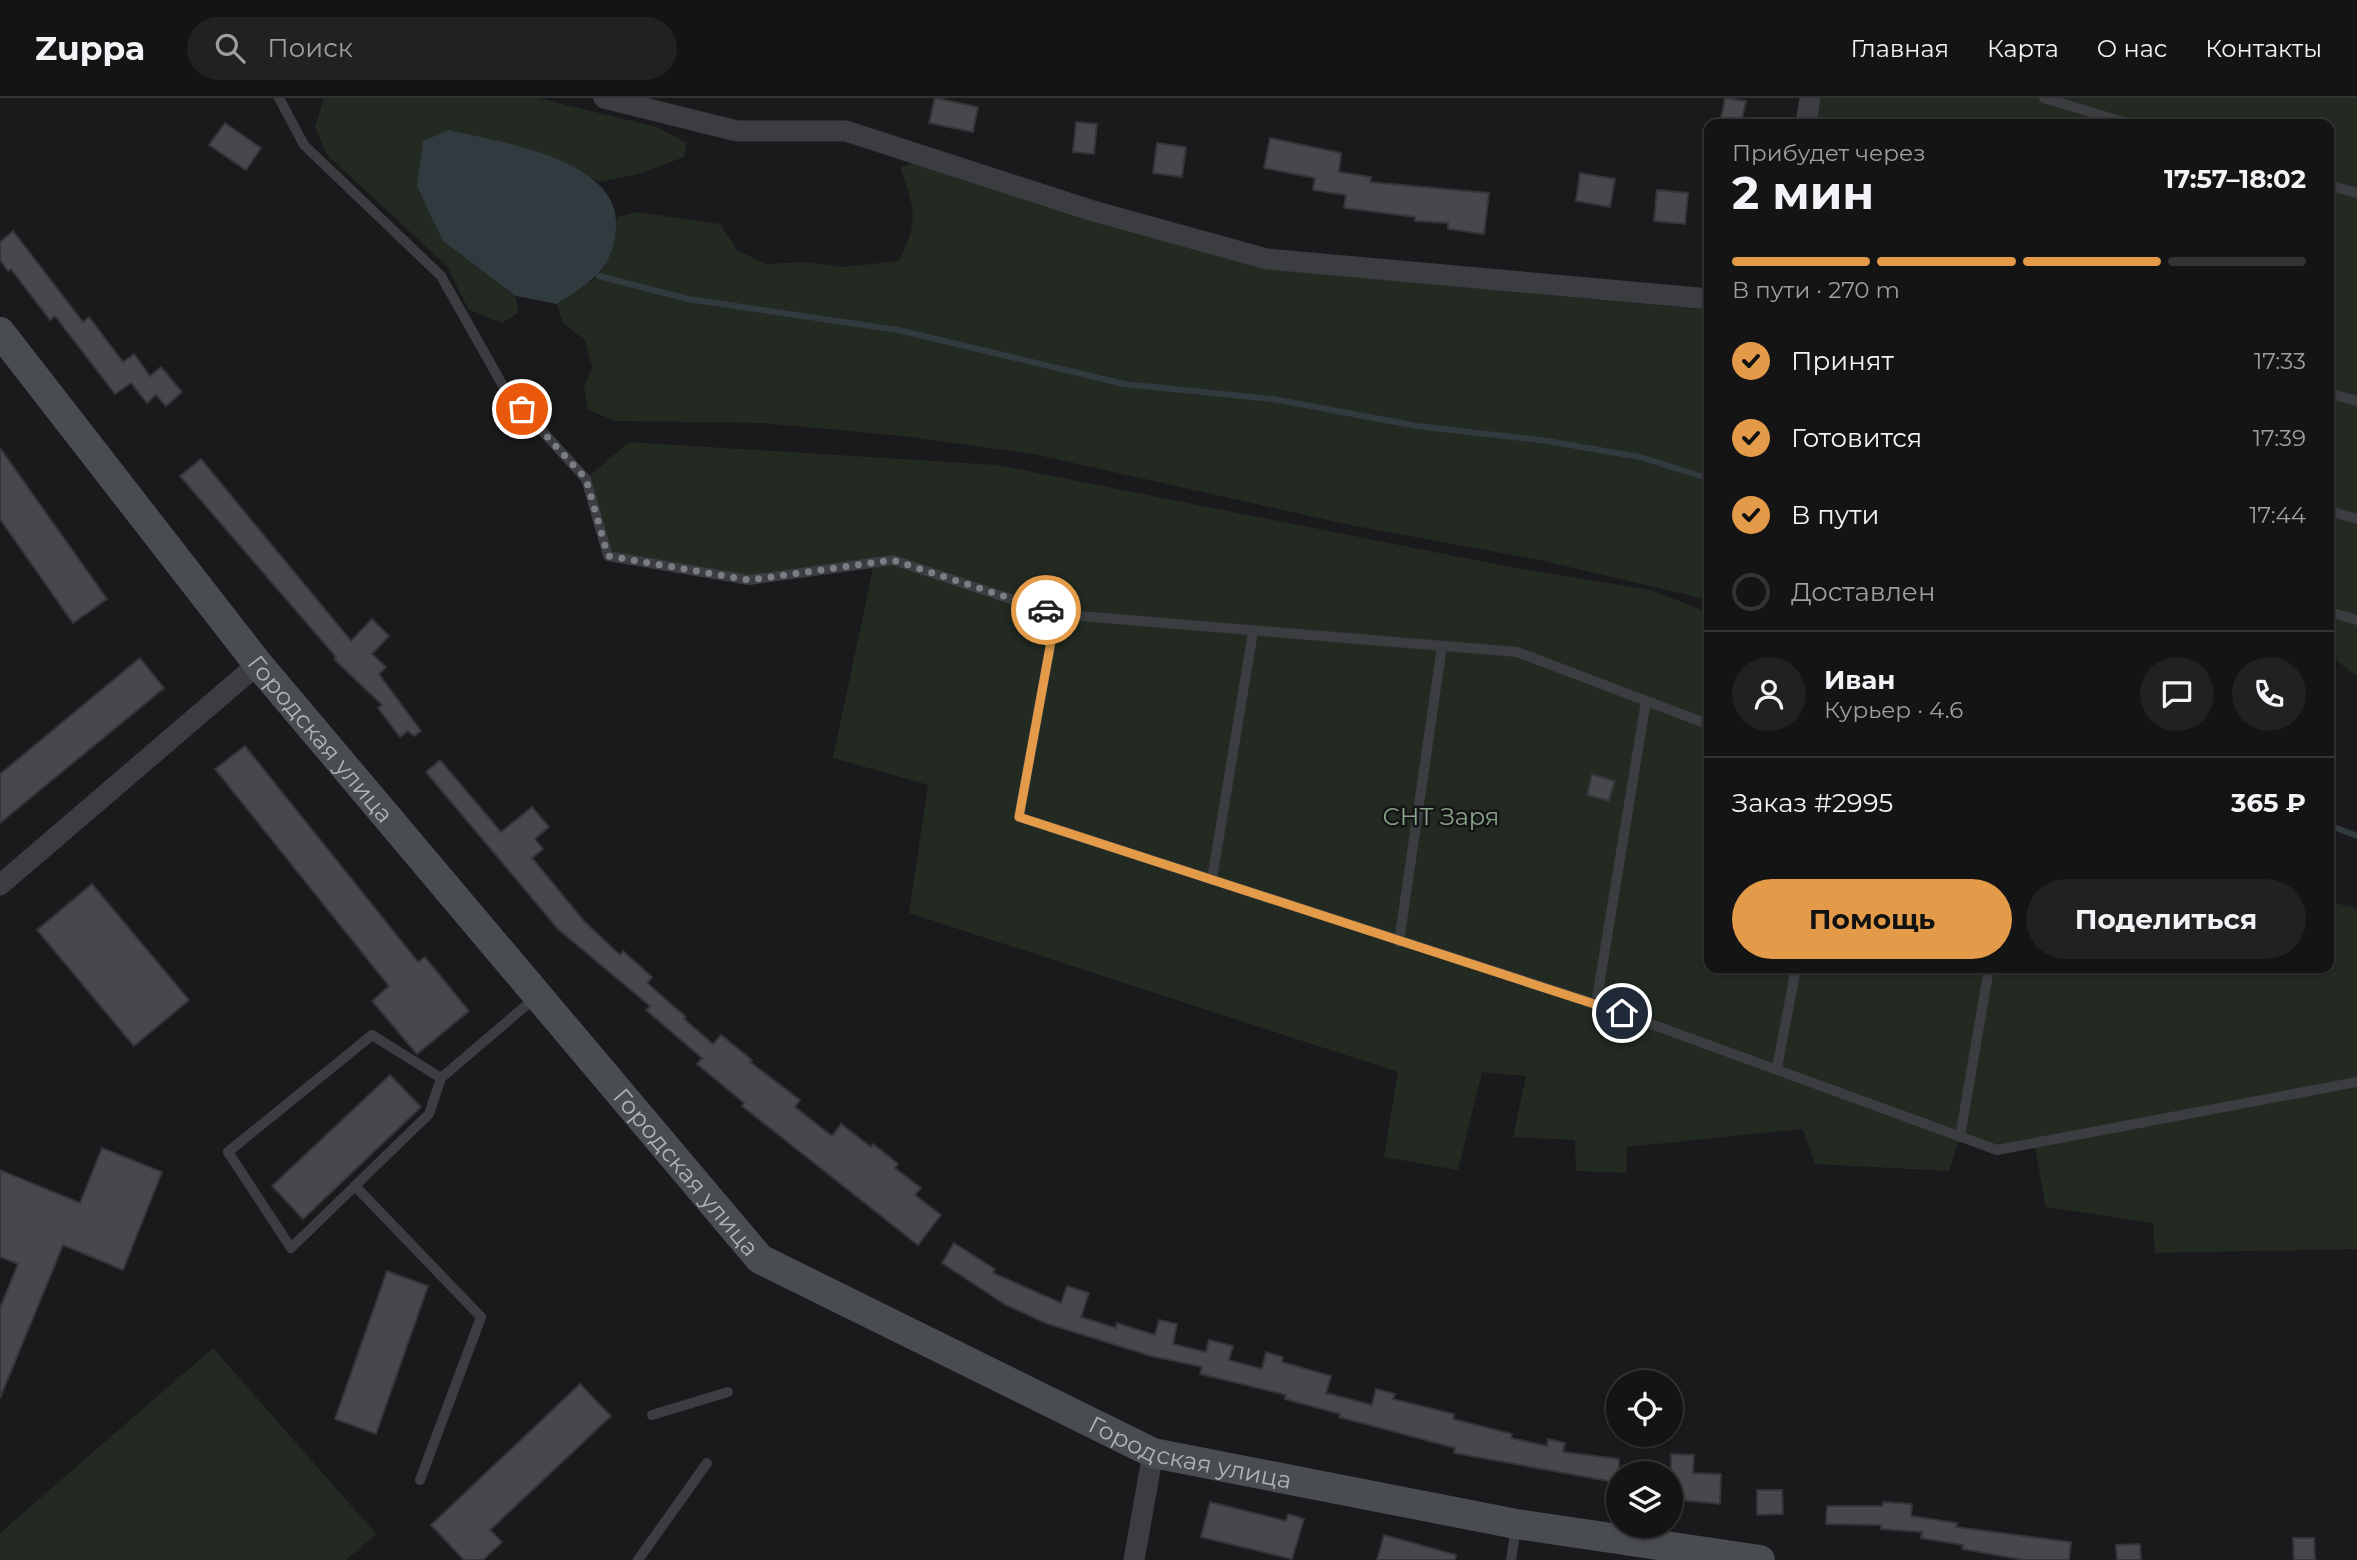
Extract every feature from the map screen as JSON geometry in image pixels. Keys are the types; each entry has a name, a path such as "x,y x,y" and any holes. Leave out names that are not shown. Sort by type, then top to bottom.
{"street":[{"path":"604,98 737,131 846,131 1090,210 1267,259 1704,298"},
{"path":"1807,119 1810,98"},
{"name":"Городская улица","path":"0,332 258,664 760,1259 1153,1453 1516,1524 1760,1560"},
{"path":"0,886 258,664"},
{"path":"1134,1560 1153,1453"}],"lane":[{"path":"279,98 304,145 441,276 506,391 586,479 608,556 749,580 893,560 1056,614 1517,652 1704,723"},
{"path":"2044,98 2113,119"},
{"path":"2334,186 2357,193"},
{"path":"2334,394 2357,401"},
{"path":"2334,512 2357,519"},
{"path":"2334,613 2357,620"},
{"path":"1056,614 1019,817 1596,1004 1997,1150 2357,1082"},
{"path":"1212,879 1253,632"},
{"path":"1399,942 1442,646"},
{"path":"1596,1004 1646,701"},
{"path":"1777,1068 1795,973"},
{"path":"1960,1137 1988,973"},
{"path":"441,1078 372,1035 228,1152 291,1248 429,1114 441,1078 538,995"},
{"path":"355,1186 481,1317 420,1480"},
{"path":"652,1415 729,1392"},
{"path":"638,1560 707,1463"},
{"path":"1511,1560 1516,1524"}],"green space":[{"path":"324,98 537,98 657,127 687,143 684,157 639,174 600,182 544,154 450,130 423,141 443,241 516,296 518,313 502,323 468,309 447,266 327,155 315,127"},
{"path":"1810,98 2357,98 2357,676 2334,659 2334,119 1807,119"},
{"path":"917,163 1266,269 1704,309 1704,599 1539,560 1350,525 1033,454 903,436 762,423 616,421 588,410 584,387 592,367 585,340 563,323 557,304 599,276 615,238 617,217 637,212 720,224 738,251 766,264 806,262 843,267 899,261 910,235 913,214 900,167"},
{"name":"СНТ Заря","path":"629,442 997,465 1510,567 1651,590 1704,611 1704,973 2334,973 2334,903 2357,908 2357,1249 2155,1253 2153,1223 2046,1207 2034,1143 1997,1150 1960,1137 1949,1171 1815,1164 1803,1129 1627,1147 1626,1173 1576,1171 1575,1140 1513,1137 1526,1076 1482,1072 1458,1170 1384,1157 1398,1072 909,913 928,785 833,758 874,563 749,580 608,556 586,479"},
{"path":"213,1348 376,1534 346,1560 0,1560 0,1533"}],"shaded area":[{"path":"449,130 525,148 554,158 579,170 599,185 613,204 616,228 610,255 589,282 557,304 516,296 443,241 417,186 423,141"}],"building":[{"path":"935,98 978,107 973,132 929,123"},
{"path":"1725,98 1746,101 1742,119 1721,119"},
{"path":"1076,122 1097,124 1094,154 1073,152"},
{"path":"225,123 261,148 246,170 209,145"},
{"path":"1270,138 1341,153 1339,172 1371,177 1370,182 1489,193 1484,234 1448,229 1448,223 1415,221 1415,217 1344,208 1346,195 1313,190 1315,178 1264,168"},
{"path":"1157,143 1186,147 1182,177 1153,173"},
{"path":"1580,173 1615,179 1610,207 1576,201"},
{"path":"1657,190 1688,193 1685,224 1654,221"},
{"path":"13,231 83,322 89,317 123,362 134,354 150,376 161,367 182,392 166,406 156,395 147,403 131,383 115,394 55,316 50,320 11,269 8,271 0,260 0,242"},
{"path":"0,448 107,599 73,623 0,519"},
{"path":"201,459 351,641 372,619 389,636 372,654 386,667 379,674 421,731 414,736 408,731 400,737 378,708 382,705 334,659 336,657 180,476"},
{"path":"140,658 164,688 0,823 0,774"},
{"path":"245,746 418,962 425,957 469,1011 417,1054 372,1001 389,986 215,769"},
{"path":"440,760 501,832 532,807 549,827 535,839 543,849 532,858 584,921 620,955 623,951 652,977 647,983 686,1017 684,1019 713,1044 721,1035 752,1060 750,1062 800,1100 795,1107 832,1136 841,1124 898,1164 895,1168 921,1188 915,1195 941,1215 918,1245 742,1106 744,1103 697,1064 702,1058 646,1010 650,1006 558,929 426,772"},
{"path":"1592,774 1615,781 1609,801 1587,795"},
{"path":"92,884 189,1000 134,1046 37,930"},
{"path":"390,1075 421,1107 303,1219 272,1186"},
{"path":"102,1148 162,1172 123,1270 63,1245 0,1398 0,1308 18,1264 0,1257 0,1170 80,1203"},
{"path":"954,1243 995,1269 993,1273 1061,1303 1067,1286 1089,1293 1081,1317 1116,1328 1117,1323 1155,1335 1159,1320 1177,1324 1173,1344 1206,1352 1209,1340 1233,1346 1229,1360 1262,1369 1266,1352 1283,1357 1282,1362 1331,1376 1326,1393 1372,1405 1376,1389 1395,1394 1393,1399 1454,1414 1453,1419 1512,1434 1511,1438 1547,1446 1548,1439 1565,1443 1563,1452 1619,1461 1606,1461 1606,1481 1454,1453 1455,1448 1339,1417 1340,1414 1285,1399 1286,1395 1200,1374 1202,1367 1151,1356 1048,1324 1006,1305 942,1263"},
{"path":"387,1271 428,1286 376,1434 335,1419"},
{"path":"580,1384 611,1416 490,1530 502,1542 483,1560 464,1560 431,1525"},
{"path":"1671,1454 1694,1455 1693,1473 1721,1474 1720,1504 1683,1500 1683,1461 1671,1461"},
{"path":"1757,1490 1782,1490 1783,1514 1757,1515"},
{"path":"1210,1502 1286,1521 1288,1514 1304,1519 1292,1559 1201,1537"},
{"path":"1883,1502 1912,1504 1911,1516 1957,1523 1956,1527 2071,1542 2069,1560 2024,1560 1962,1549 1963,1545 1921,1538 1922,1532 1881,1529 1881,1525 1826,1524 1827,1506 1883,1506"},
{"path":"1384,1535 1456,1555 1455,1560 1377,1560"},
{"path":"2293,1538 2314,1538 2315,1560 2294,1560"},
{"path":"2140,1544 2141,1560 2117,1560 2116,1545"}],"waterway":[{"path":"599,276 688,299 898,330 1124,384 1273,399 1417,426 1547,441 1640,457 1704,477"},
{"path":"2334,827 2357,836"}],"way so far":[{"path":"522,409 586,479 608,556 749,580 893,560 1046,610"}],"route":[{"path":"1046,610 1056,614 1019,817 1622,1013"}]}
